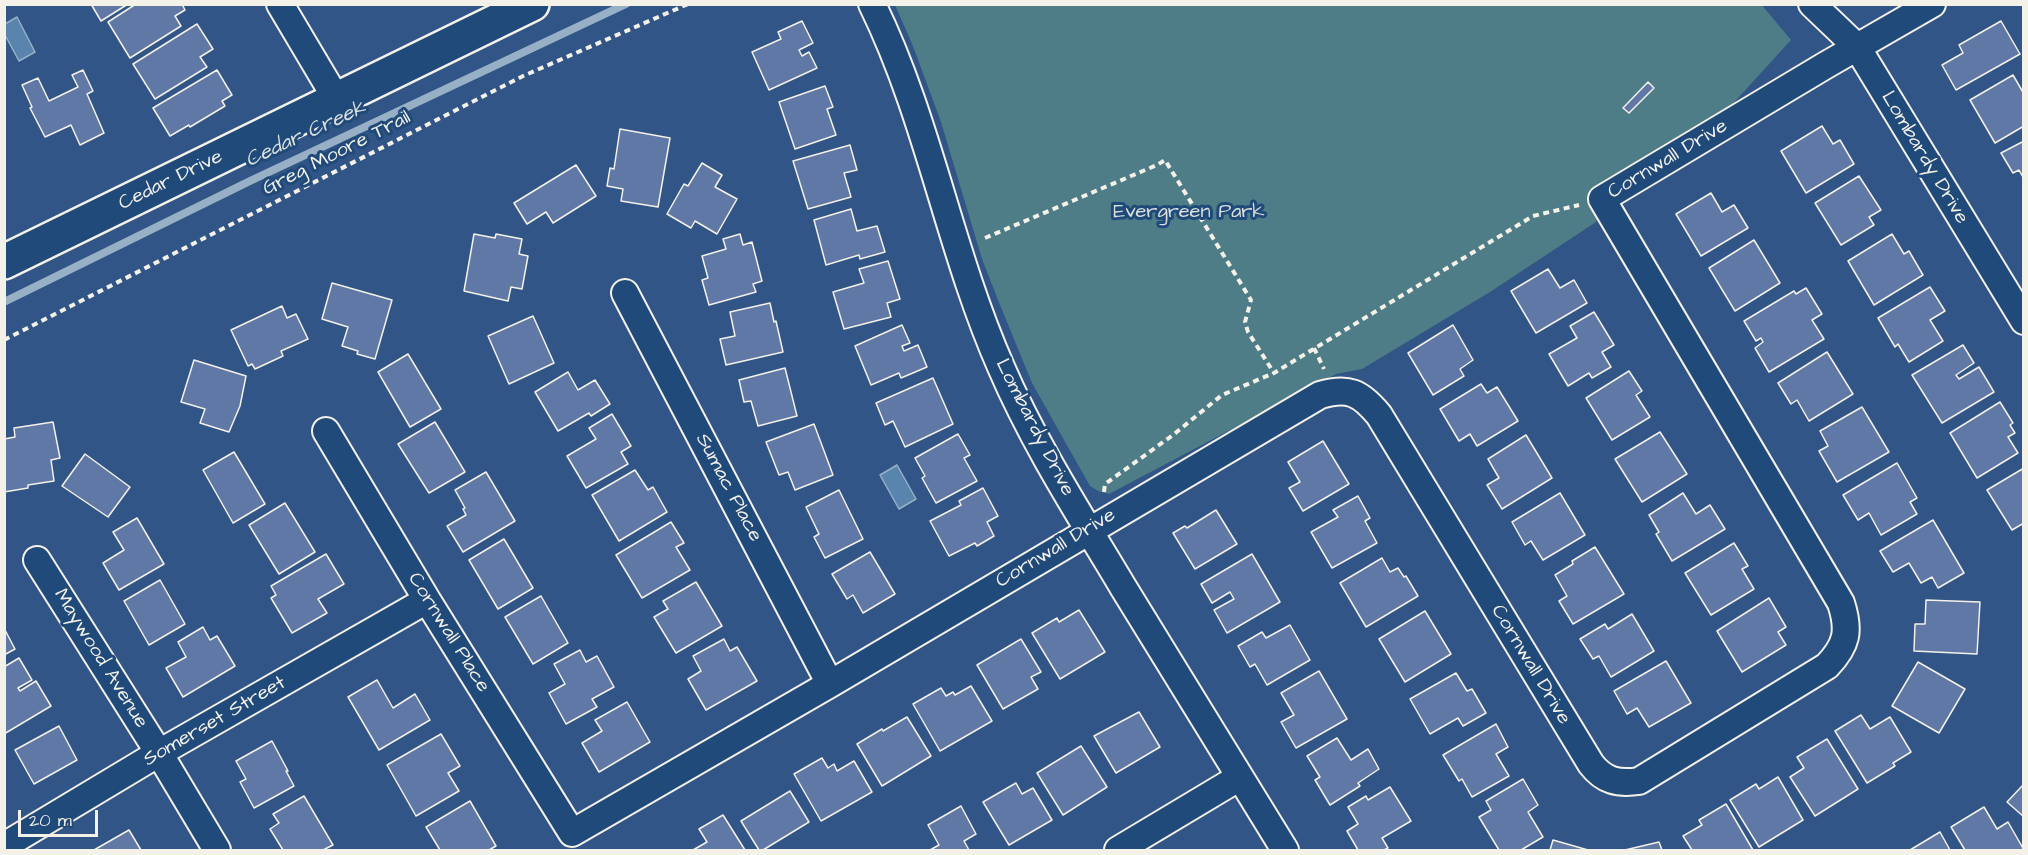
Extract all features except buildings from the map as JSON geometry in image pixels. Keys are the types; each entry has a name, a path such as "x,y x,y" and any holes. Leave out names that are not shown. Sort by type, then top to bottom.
{"street":[{"path":"280,4 337,100"},
{"name":"Cedar Drive","path":"4,262 532,4"},
{"name":"Lombardy Drive","path":"872,4 915,108 957,249 992,346 1030,430 1284,850"},
{"name":"Lombardy Drive","path":"1812,4 1857,47 2024,321"},
{"name":"Cornwall Drive","path":"572,833 1320,395 1334,391 1358,394 1378,415 1599,774 1617,783 1639,781 1648,777 1827,666 1842,648 1847,628 1841,603 1602,200 1932,4"},
{"name":"Sumac Place","path":"625,293 830,684"},
{"name":"Cornwall Place","path":"326,431 427,600 572,833"},
{"name":"Maywood Avenue","path":"37,560 159,753 217,850"},
{"name":"Somerset Street","path":"4,846 159,753 427,600"},
{"path":"1118,850 1240,777"}],"path":[{"name":"Greg Moore Trail","path":"4,340 523,76 688,4"},
{"path":"985,238 1165,160 1251,300 1245,322 1248,332 1275,373"},
{"path":"1104,493 1105,484 1173,435 1222,395 1275,373 1533,216 1602,200"}],"green space":[{"name":"Evergreen Park","path":"1761,4 1791,40 1728,109 1602,199 1596,222 1490,292 1362,369 1336,374 1109,494 1090,486 1032,383 982,259 941,122 895,5"}],"water":[{"path":"17,17 35,52 19,61 5,35 5,24"},
{"path":"897,465 916,499 899,509 880,475"}],"waterway":[{"name":"Cedar Creek","path":"4,302 250,181 626,4"}]}
